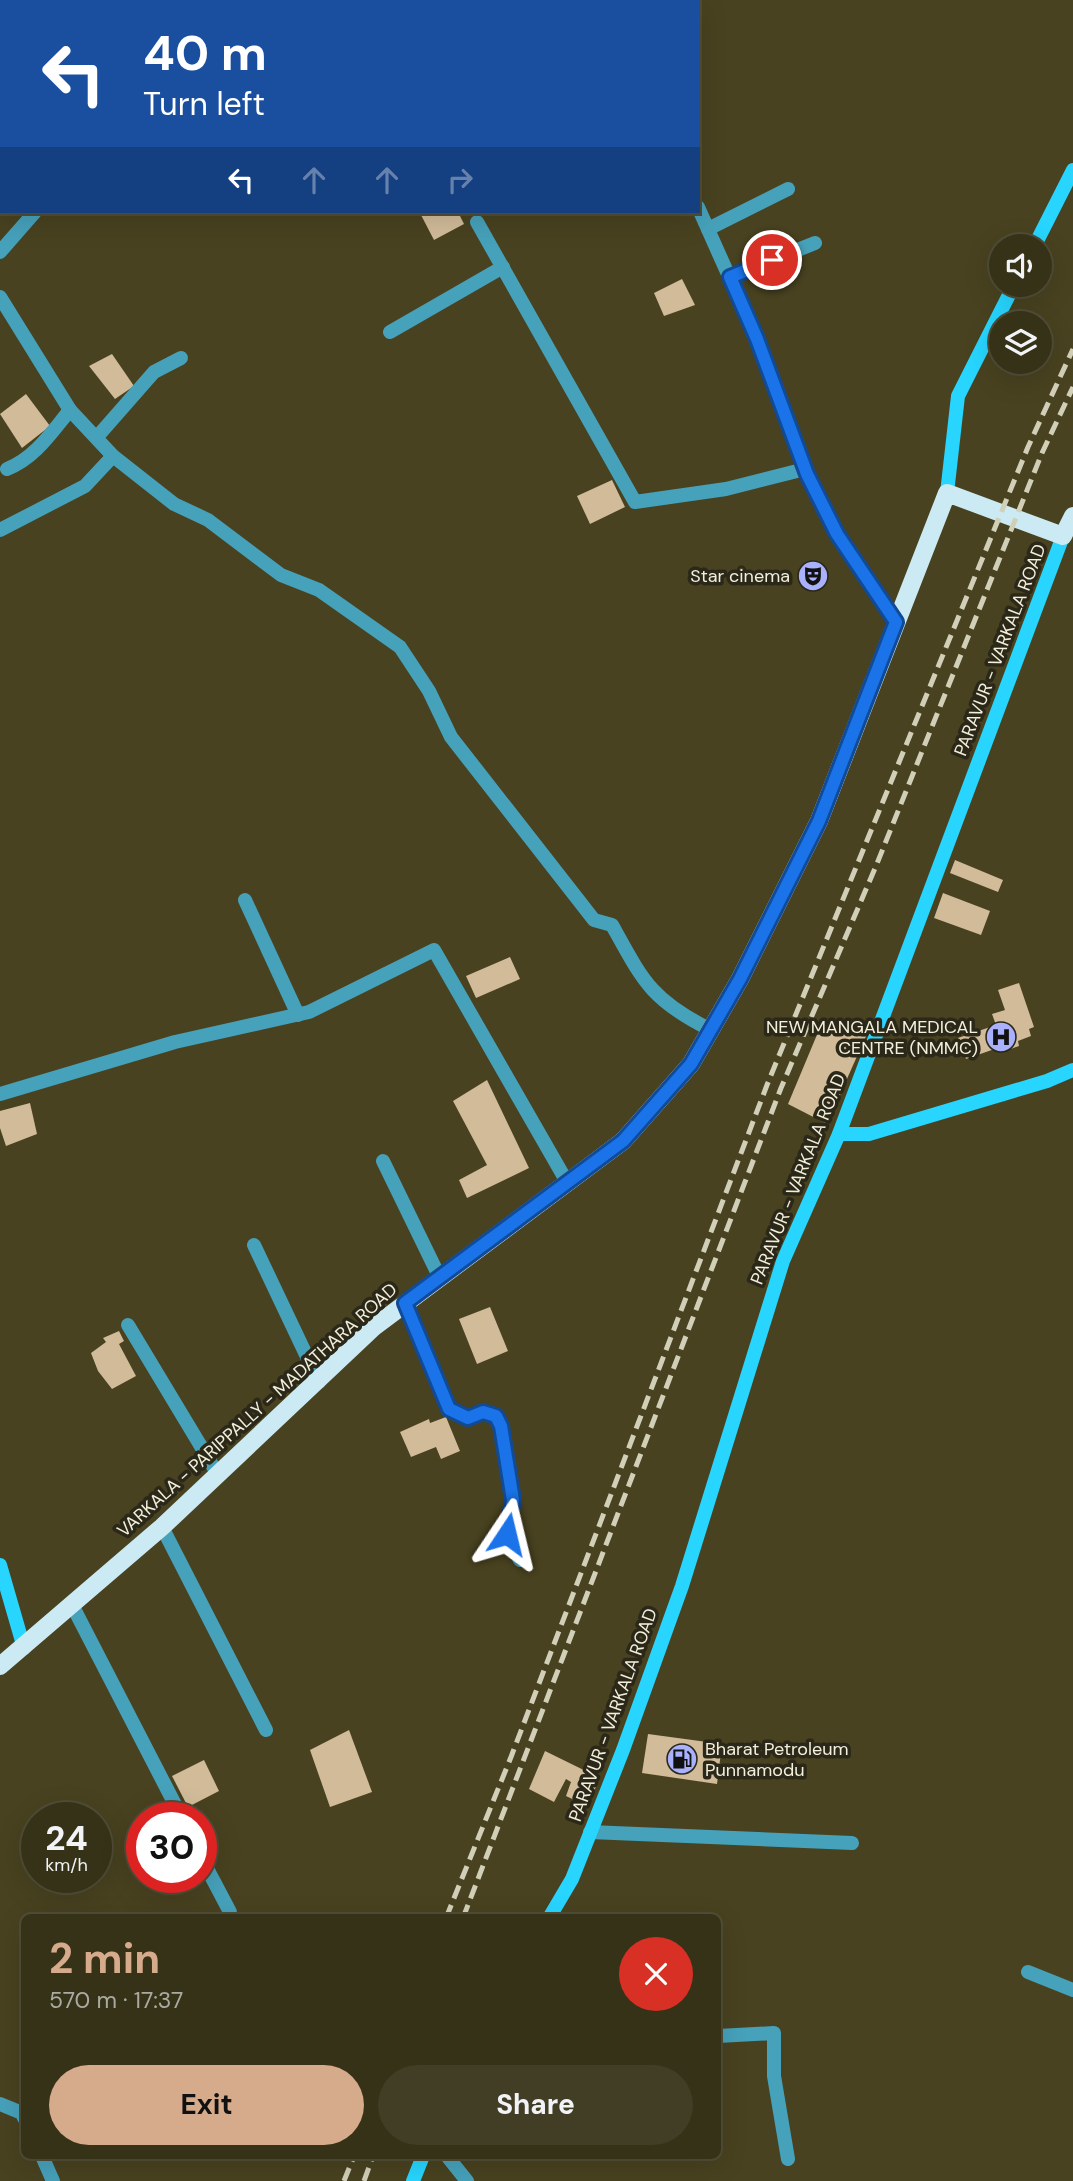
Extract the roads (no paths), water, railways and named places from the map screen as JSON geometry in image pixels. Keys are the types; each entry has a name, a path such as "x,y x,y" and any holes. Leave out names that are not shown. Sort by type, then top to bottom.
{"main road":[{"path":"1041,234 1073,170"},
{"path":"1008,297 958,396 947,493 1063,536 1073,516"},
{"name":"VARKALA - PARIPPALLY - MADATHARA ROAD","path":"0,1666 162,1527 374,1327 623,1141 691,1064 740,979 819,821 947,493"},
{"name":"PARAVUR - VARKALA ROAD","path":"551,1914 572,1879 682,1586 783,1261 839,1134 1063,536"},
{"path":"839,1134 869,1134 1047,1081 1073,1070"},
{"path":"0,1565 24,1648"},
{"path":"413,2181 422,2159"}],"street":[{"path":"708,229 788,189"},
{"path":"700,211 757,339 805,469 837,534 896,622"},
{"path":"0,252 33,214"},
{"path":"477,222 539,337 635,502 726,489 805,469"},
{"path":"730,277 815,243"},
{"path":"390,332 503,267"},
{"path":"2,306 70,410 113,456 174,504 217,526 281,575 319,590 400,647 429,691 451,737 594,920 612,925 645,985 679,1014 711,1030"},
{"path":"97,436 154,372 181,358"},
{"path":"7,469 21,464 38,449 70,410"},
{"path":"0,530 85,485 113,456"},
{"path":"246,900 298,1015"},
{"path":"0,1094 174,1042 298,1015 434,950 567,1182"},
{"path":"383,1161 439,1276"},
{"path":"254,1245 318,1382"},
{"path":"405,1303 449,1409 468,1418 483,1412 496,1416 501,1426 513,1500 507,1534 520,1560"},
{"path":"128,1325 217,1473"},
{"path":"162,1527 267,1730"},
{"path":"71,1603 173,1802"},
{"path":"590,1832 852,1843"},
{"path":"217,1887 229,1914"},
{"path":"1028,1972 1073,1990"},
{"path":"721,2036 774,2034 774,2076 788,2160"},
{"path":"0,2104 21,2113"},
{"path":"42,2159 53,2181"},
{"path":"449,2159 467,2181"}],"railway":[{"path":"448,1914 511,1757 767,1085 1028,447 1073,349"},
{"path":"465,1914 781,1088 876,866 1042,453 1073,387"},
{"path":"344,2181 353,2159"},
{"path":"364,2181 372,2159"}],"place":[{"name":"Star cinema","path":"813,576"},
{"name":"NEW MANGALA MEDICAL CENTRE (NMMC)","path":"1001,1037"},
{"name":"Bharat Petroleum Punnamodu","path":"682,1759"}]}
